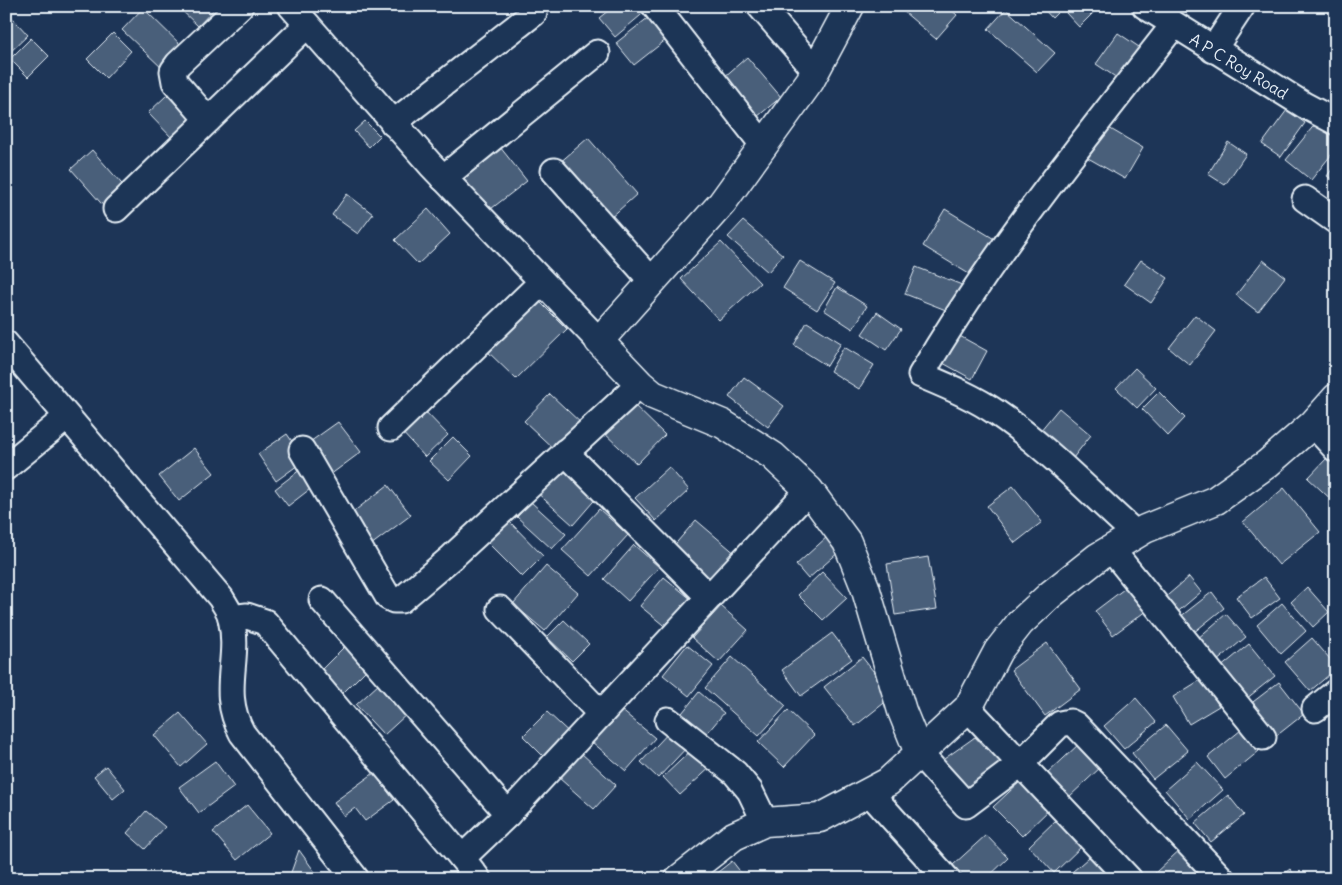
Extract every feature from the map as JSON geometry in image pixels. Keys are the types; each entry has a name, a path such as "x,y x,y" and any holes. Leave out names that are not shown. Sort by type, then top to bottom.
{"street":[{"path":"208,120 175,82 174,71 178,64 240,6"},
{"path":"291,6 443,178 640,384 653,395 723,424 773,456 809,490 846,542 865,587 902,711 919,752 966,806 1019,765 1060,724 1070,722 1076,725 1222,879"},
{"path":"655,6 764,146"},
{"path":"760,6 816,71"},
{"path":"599,341 722,203 816,71 850,6"},
{"name":"A P C Roy Road","path":"1145,6 1213,50 1336,122"},
{"path":"1213,50 1242,6"},
{"path":"393,123 534,13"},
{"path":"116,209 307,25"},
{"path":"1136,534 1032,440 997,413 960,392 922,375 944,336 1012,233 1174,26"},
{"path":"443,178 597,53"},
{"path":"554,171 652,281"},
{"path":"1305,199 1336,221"},
{"path":"391,428 542,282"},
{"path":"6,344 221,598 231,618 234,651 230,698 233,716 242,733 356,879"},
{"path":"302,450 388,597 394,600 401,600 408,596 640,384"},
{"path":"682,877 734,836 765,822 820,818 888,782 968,708 998,651 1020,623 1063,584 1098,556 1136,534 1216,500 1267,464 1313,424 1336,398"},
{"path":"6,467 67,417"},
{"path":"1313,424 1336,449"},
{"path":"565,452 709,597"},
{"path":"462,858 508,814 809,490"},
{"path":"1111,549 1263,737"},
{"path":"322,600 508,814"},
{"path":"500,609 602,714"},
{"path":"231,618 248,616 265,622 478,879"},
{"path":"1316,708 1336,692"},
{"path":"968,708 1019,765 1129,879"},
{"path":"668,720 735,773 750,791 765,822"},
{"path":"869,792 947,879"}],"building":[{"path":"177,6 217,6 198,26"},
{"path":"614,6 644,6 647,10 615,37 599,18"},
{"path":"909,6 947,6 957,15 936,39 904,12"},
{"path":"1041,6 1064,6 1052,18"},
{"path":"1072,6 1100,6 1079,27 1066,13"},
{"path":"143,8 186,50 165,71 122,30"},
{"path":"1006,9 1055,53 1037,72 988,29"},
{"path":"6,11 28,35 8,54 6,52"},
{"path":"649,17 667,39 634,65 616,43"},
{"path":"113,33 131,51 106,78 87,59"},
{"path":"1118,33 1139,47 1117,78 1096,64"},
{"path":"31,38 49,56 28,77 10,59"},
{"path":"747,57 781,97 757,117 723,78"},
{"path":"167,95 193,122 174,140 148,113"},
{"path":"1287,110 1305,123 1281,157 1262,144"},
{"path":"1320,118 1336,131 1336,149 1311,180 1286,160"},
{"path":"365,121 380,136 369,147 354,131"},
{"path":"1107,127 1143,148 1125,179 1088,158"},
{"path":"588,138 637,194 608,220 558,164"},
{"path":"496,142 527,181 487,212 457,173"},
{"path":"1228,142 1246,154 1225,185 1208,174"},
{"path":"92,150 128,191 107,210 71,169"},
{"path":"1336,164 1336,182 1327,176"},
{"path":"347,194 373,214 358,234 332,215"},
{"path":"428,209 450,234 418,264 395,240"},
{"path":"945,209 996,240 974,277 923,246"},
{"path":"743,221 783,255 768,272 728,237"},
{"path":"721,242 760,283 719,320 681,279"},
{"path":"1141,260 1168,278 1151,303 1124,284"},
{"path":"1263,260 1285,277 1258,312 1236,295"},
{"path":"800,261 835,283 817,310 783,288"},
{"path":"916,267 962,285 951,312 905,294"},
{"path":"837,287 867,306 853,329 824,310"},
{"path":"536,298 567,329 516,379 484,348"},
{"path":"877,312 901,329 886,350 862,334"},
{"path":"1195,315 1216,331 1190,365 1169,348"},
{"path":"807,322 841,343 827,366 794,345"},
{"path":"956,334 987,351 972,379 941,362"},
{"path":"844,347 874,365 859,389 830,371"},
{"path":"1135,368 1156,388 1137,408 1116,388"},
{"path":"744,377 784,406 768,427 729,397"},
{"path":"1159,392 1185,418 1168,436 1142,409"},
{"path":"550,394 583,425 557,452 524,421"},
{"path":"631,402 665,435 637,464 602,431"},
{"path":"422,408 448,435 425,457 399,429"},
{"path":"1059,408 1091,435 1073,458 1040,431"},
{"path":"338,422 361,452 330,475 307,444"},
{"path":"287,434 305,460 276,481 258,454"},
{"path":"453,437 472,456 449,480 429,461"},
{"path":"194,448 214,473 179,501 159,476"},
{"path":"1327,458 1336,467 1336,504 1308,478"},
{"path":"561,462 599,495 573,525 535,491"},
{"path":"669,467 689,490 656,521 635,498"},
{"path":"301,469 314,486 288,506 275,489"},
{"path":"388,485 411,515 371,545 348,516"},
{"path":"1013,486 1042,522 1015,543 987,506"},
{"path":"1284,488 1320,532 1279,565 1243,522"},
{"path":"531,502 566,534 552,549 517,517"},
{"path":"599,509 628,535 591,576 562,550"},
{"path":"696,520 737,555 712,584 671,549"},
{"path":"510,522 543,556 522,577 488,543"},
{"path":"828,536 840,551 808,579 796,565"},
{"path":"634,545 659,567 628,601 604,579"},
{"path":"928,557 937,609 895,615 887,564"},
{"path":"546,566 578,593 545,631 513,604"},
{"path":"822,572 847,598 823,620 798,595"},
{"path":"664,577 692,600 668,629 640,606"},
{"path":"1189,577 1201,592 1174,615 1161,601"},
{"path":"1264,577 1280,598 1252,618 1236,597"},
{"path":"1128,586 1146,611 1113,635 1095,611"},
{"path":"1307,587 1329,612 1313,627 1291,602"},
{"path":"1212,592 1224,608 1193,633 1180,617"},
{"path":"1282,603 1306,631 1281,654 1257,625"},
{"path":"721,606 748,630 719,662 692,638"},
{"path":"1226,614 1246,637 1216,662 1197,639"},
{"path":"564,620 589,644 572,661 547,637"},
{"path":"832,633 852,659 801,696 782,670"},
{"path":"1312,638 1336,666 1336,669 1310,691 1285,662"},
{"path":"351,640 373,663 343,693 321,670"},
{"path":"1047,643 1081,689 1045,716 1011,670"},
{"path":"1249,644 1275,676 1246,699 1220,668"},
{"path":"687,645 713,666 689,696 663,675"},
{"path":"732,657 786,706 759,736 705,688"},
{"path":"862,657 893,696 855,726 824,687"},
{"path":"1202,679 1219,706 1189,724 1173,697"},
{"path":"1279,682 1304,714 1275,737 1249,705"},
{"path":"380,683 408,713 384,735 356,705"},
{"path":"699,692 724,713 703,738 678,718"},
{"path":"1136,698 1156,722 1124,749 1104,726"},
{"path":"620,709 655,738 626,771 592,742"},
{"path":"788,710 814,735 784,767 758,742"},
{"path":"547,712 574,737 549,762 523,736"},
{"path":"180,713 207,744 181,767 154,735"},
{"path":"1166,725 1188,751 1153,779 1132,753"},
{"path":"672,729 689,745 658,778 641,762"},
{"path":"1241,730 1259,751 1225,779 1208,757"},
{"path":"975,737 986,749 995,742 1010,760 966,796 937,764"},
{"path":"1080,743 1102,766 1069,797 1047,774"},
{"path":"696,746 713,765 680,795 663,777"},
{"path":"581,753 616,785 594,809 559,778"},
{"path":"215,761 234,787 199,813 179,787"},
{"path":"1197,762 1223,790 1190,819 1165,790"},
{"path":"106,766 125,789 113,799 94,776"},
{"path":"374,773 394,800 365,821 355,808 344,816 334,802"},
{"path":"1024,778 1052,807 1022,836 993,807"},
{"path":"1228,795 1244,815 1211,842 1195,823"},
{"path":"247,805 270,833 237,860 213,832"},
{"path":"146,811 165,827 145,849 127,833"},
{"path":"1058,818 1083,845 1054,873 1029,846"},
{"path":"986,835 1008,858 986,879 966,879 953,865"},
{"path":"1185,845 1204,864 1189,879 1161,879 1155,873"},
{"path":"299,850 320,879 289,878"},
{"path":"1096,851 1121,879 1064,879"},
{"path":"732,861 746,879 709,879"},
{"path":"1290,869 1298,879 1277,879"}]}
